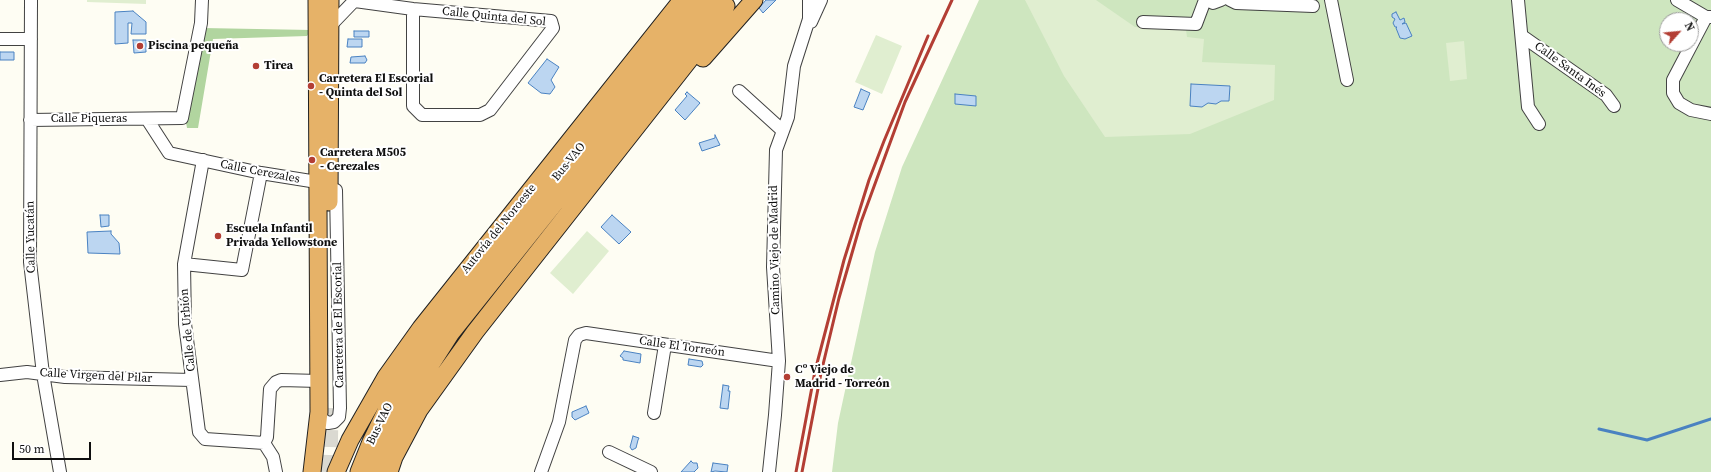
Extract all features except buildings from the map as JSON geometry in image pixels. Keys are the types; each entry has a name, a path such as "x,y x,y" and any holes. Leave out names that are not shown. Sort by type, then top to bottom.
{"highway":[{"path":"317,0 319,381 325,410"},
{"path":"312,472 325,410 330,133 330,0"},
{"path":"326,472 334,451 352,414 367,388 395,346 667,0"},
{"name":"Autovía del Noroeste","path":"336,472 350,440 386,377 421,328 682,0"},
{"name":"Bus-VAO","path":"360,472 371,442 393,397 441,325 700,0"},
{"path":"646,117 713,48 754,0"},
{"path":"389,472 394,457 419,410 475,332 646,117 711,32 722,3"},
{"path":"375,472 383,451 410,397 451,333 722,3"},
{"path":"318,114 329,199"}],"street":[{"name":"Calle Yucatán","path":"31,0 30,262 43,374 60,472"},
{"name":"Calle Piqueras","path":"30,120 182,118 201,23 202,0"},
{"name":"Camino Viejo de Madrid","path":"769,472 775,415 778,361 773,267 776,150 791,103 794,66 809,19 809,0"},
{"name":"Camino Viejo de Madrid","path":"805,32 821,0"},
{"path":"1143,22 1196,24 1206,0 1213,3 1221,0"},
{"path":"1230,0 1236,2 1313,6"},
{"path":"1331,0 1347,80"},
{"path":"1518,0 1528,107 1539,124"},
{"name":"Calle Quinta del Sol","path":"330,26 355,1 412,9 551,22 553,28 490,110 480,115 422,115 413,106 412,9"},
{"path":"1684,2 1708,17 1673,80 1673,93 1679,103 1691,110 1711,114"},
{"name":"Calle Santa Inés","path":"1522,36 1606,95 1614,106"},
{"path":"0,39 31,39"},
{"path":"739,91 783,131"},
{"name":"Calle Cerezales","path":"147,119 169,153 261,173 317,182"},
{"name":"Carretera de El Escorial","path":"325,410 322,420 328,424 334,422 339,417 336,183 330,133"},
{"name":"Calle de Urbión","path":"203,160 184,264 185,324 199,432 205,439 264,443"},
{"path":"184,264 242,270 261,173"},
{"name":"Calle El Torreón","path":"541,472 558,422 575,340 579,335 586,333 778,361"},
{"path":"654,413 665,345"},
{"name":"Calle Virgen del Pilar","path":"0,375 27,372 65,377 192,380"},
{"path":"276,472 273,457 264,443 267,437 270,389 276,382 281,380 319,381"},
{"path":"609,452 651,472"}],"green space":[{"path":"87,0 146,0 146,4 87,2"},
{"path":"979,0 1711,0 1711,472 832,472 838,423 875,252 902,167"},
{"path":"1025,0 1096,0 1135,27 1186,30 1187,37 1204,39 1202,62 1275,65 1274,100 1190,134 1105,137 1064,76"},
{"path":"203,28 311,30 307,36 213,39 198,128 187,128 186,122"},
{"path":"876,35 902,46 882,94 855,82"},
{"path":"1464,41 1467,79 1450,81 1446,43"},
{"path":"587,231 609,251 573,294 550,273"}],"water":[{"path":"766,0 776,0 763,13 759,8"},
{"path":"133,11 146,22 146,34 131,34 132,23 128,23 128,43 115,44 115,12"},
{"path":"1396,12 1400,20 1404,18 1405,22 1402,24 1406,23 1412,36 1405,39 1400,38 1396,28 1397,27 1395,27 1393,23 1395,19 1392,17 1392,14"},
{"path":"354,31 369,31 369,37 354,37"},
{"path":"348,39 362,39 362,47 347,47"},
{"name":"Piscina pequeña","path":"133,40 146,40 146,52 134,53"},
{"path":"0,52 14,52 14,60 0,60"},
{"path":"365,56 367,60 365,63 350,63 351,57"},
{"path":"547,59 559,67 551,80 555,87 550,94 541,93 528,83"},
{"path":"1191,84 1230,86 1229,101 1221,101 1216,104 1208,103 1202,107 1190,106"},
{"path":"861,89 870,93 863,110 854,107"},
{"path":"687,92 700,103 685,120 675,110 687,96 685,94"},
{"path":"955,94 976,96 976,106 955,104"},
{"path":"715,135 720,145 702,151 699,143 715,138"},
{"path":"100,215 109,215 109,226 101,227"},
{"path":"612,215 631,232 619,244 601,227"},
{"path":"111,231 111,234 119,243 120,254 88,253 87,232"},
{"path":"624,351 641,354 640,363 623,360 620,356"},
{"path":"689,359 702,361 703,365 701,367 688,365"},
{"path":"723,385 729,386 728,391 730,391 728,409 720,408"},
{"path":"586,406 589,413 575,420 572,417 572,412"},
{"path":"633,436 639,438 636,448 632,450 630,447"},
{"path":"691,461 693,463 697,463 698,468 694,472 681,472"},
{"path":"713,463 728,465 727,472 711,472"}],"waterway":[{"path":"1599,429 1647,440 1711,419"}],"tunnel":[{"path":"329,472 330,408"}],"railway":[{"path":"802,472 821,373 839,298 861,222 905,102 952,0"},
{"path":"796,472 815,371 844,260 869,180 928,36"}],"place":[{"name":"Piscina pequeña","path":"140,46"},
{"name":"Tirea","path":"256,66"},
{"name":"Carretera El Escorial - Quinta del Sol","path":"311,86"},
{"name":"Carretera M505 - Cerezales","path":"312,160"},
{"name":"Escuela Infantil Privada Yellowstone","path":"218,236"},
{"name":"Cº Viejo de Madrid - Torreón","path":"787,377"}]}
